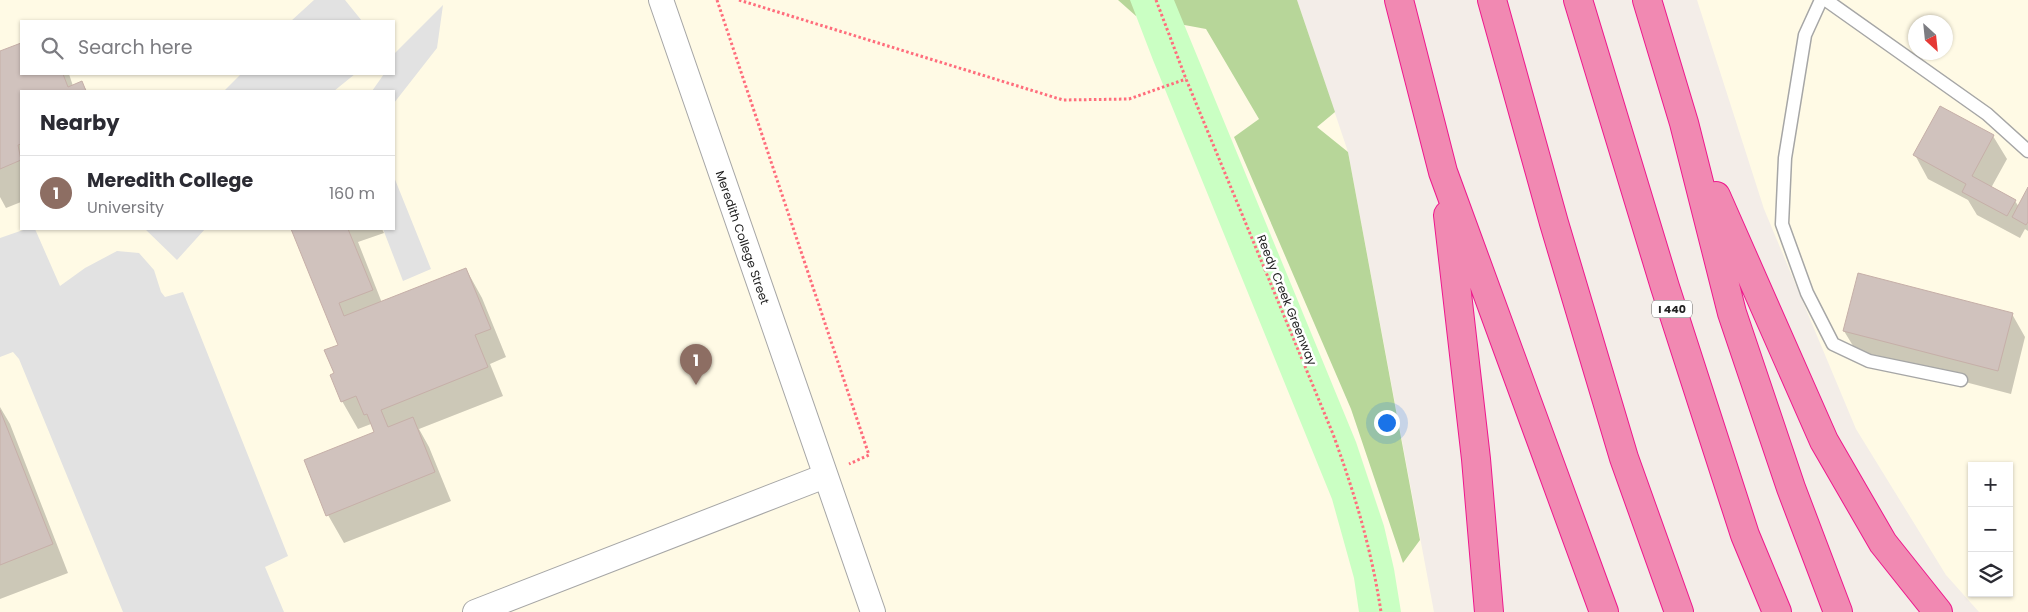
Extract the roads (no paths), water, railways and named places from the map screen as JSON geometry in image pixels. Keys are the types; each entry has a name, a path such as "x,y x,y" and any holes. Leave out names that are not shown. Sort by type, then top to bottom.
{"highway":[{"path":"1399,0 1444,172 1604,612"},
{"path":"1492,0 1557,232 1624,458 1679,612"},
{"name":"I 440","path":"1578,0 1665,287 1745,535 1777,612"},
{"path":"1647,0 1684,123 1732,313 1790,488 1838,612"},
{"path":"1684,123 1824,441 1883,543 1938,612"},
{"path":"1444,172 1476,459 1489,612"}],"street":[{"name":"Meredith College Street","path":"661,0 825,476 874,612"},
{"path":"475,612 825,476"}],"lane":[{"path":"1821,0 1805,35 1785,158 1782,224 1807,293 1833,344 1869,361 1961,380"},
{"path":"1826,0 1987,114 2028,151"}],"place":[{"name":"Meredith College","path":"696,385"}]}
